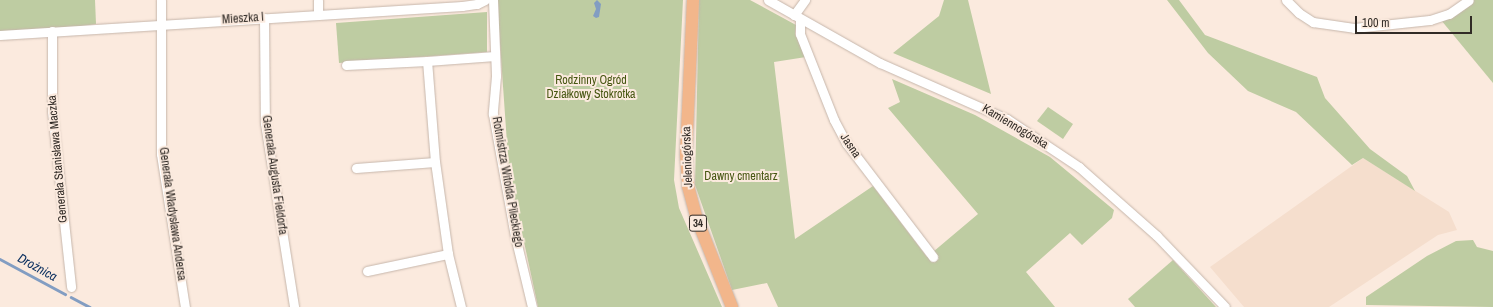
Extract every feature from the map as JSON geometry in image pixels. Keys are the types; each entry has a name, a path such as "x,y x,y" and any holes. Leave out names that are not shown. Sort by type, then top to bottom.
{"main road":[{"name":"Jeleniogórska","path":"693,0 686,154 688,186 697,219 732,307"}],"street":[{"name":"Generała Władysława Andersa","path":"161,0 161,154 185,307"},
{"path":"318,0 318,15"},
{"name":"Mieszka I","path":"0,35 462,6 477,4 485,0"},
{"name":"Rotmistrza Witolda Pileckiego","path":"493,0 495,56 494,114 515,236 532,307"},
{"name":"Kamiennogórska","path":"768,0 880,62 1007,119 1079,167 1157,236 1225,307"},
{"path":"797,17 805,0"},
{"path":"1286,0 1299,13 1313,22 1354,28 1430,20 1449,14 1469,0"},
{"name":"Jasna","path":"797,17 800,34 834,120 847,144 933,257"},
{"name":"Generała Augusta Fieldorfa","path":"264,18 265,123 294,307"},
{"name":"Generała Stanisława Maczka","path":"52,31 52,111 71,287"},
{"path":"346,65 495,56"},
{"path":"427,61 434,162 448,254 461,307"},
{"path":"356,168 434,162"},
{"path":"367,271 448,254"}],"shaded area":[{"path":"1363,158 1449,212 1457,230 1438,235 1329,307 1244,307 1210,267"}],"green space":[{"path":"0,0 95,0 96,24 52,31 0,35"},
{"name":"Rodzinny Ogród Działkowy Stokrotka","path":"497,0 683,0 674,180 679,208 722,307 538,307 509,172"},
{"name":"Dawny cmentarz","path":"699,0 750,0 796,25 795,34 806,57 774,62 795,239 873,186 927,257 978,214 888,108 900,102 892,79 975,115 1050,157 1114,210 1112,218 1082,245 1070,233 1026,272 1055,307 778,307 767,283 732,290 695,185"},
{"path":"944,0 968,0 991,94 893,53 939,16"},
{"path":"1167,0 1179,0 1205,35 1317,77 1325,98 1370,149 1407,176 1415,191 1363,158 1352,165 1296,112 1248,91 1208,53"},
{"path":"1472,0 1493,0 1493,83 1441,20"},
{"path":"487,12 487,52 339,63 336,23"},
{"path":"1048,107 1073,124 1063,139 1037,121"},
{"path":"1473,240 1477,247 1493,251 1493,307 1366,305 1366,297 1427,256 1456,241"},
{"path":"1173,260 1216,307 1135,307 1128,299"}],"water":[{"path":"597,0 601,4 599,17 596,18 593,16 596,9 594,3"}],"waterway":[{"name":"Drożnica","path":"0,259 65,294"},
{"name":"Drożnica","path":"71,297 90,307"}]}
